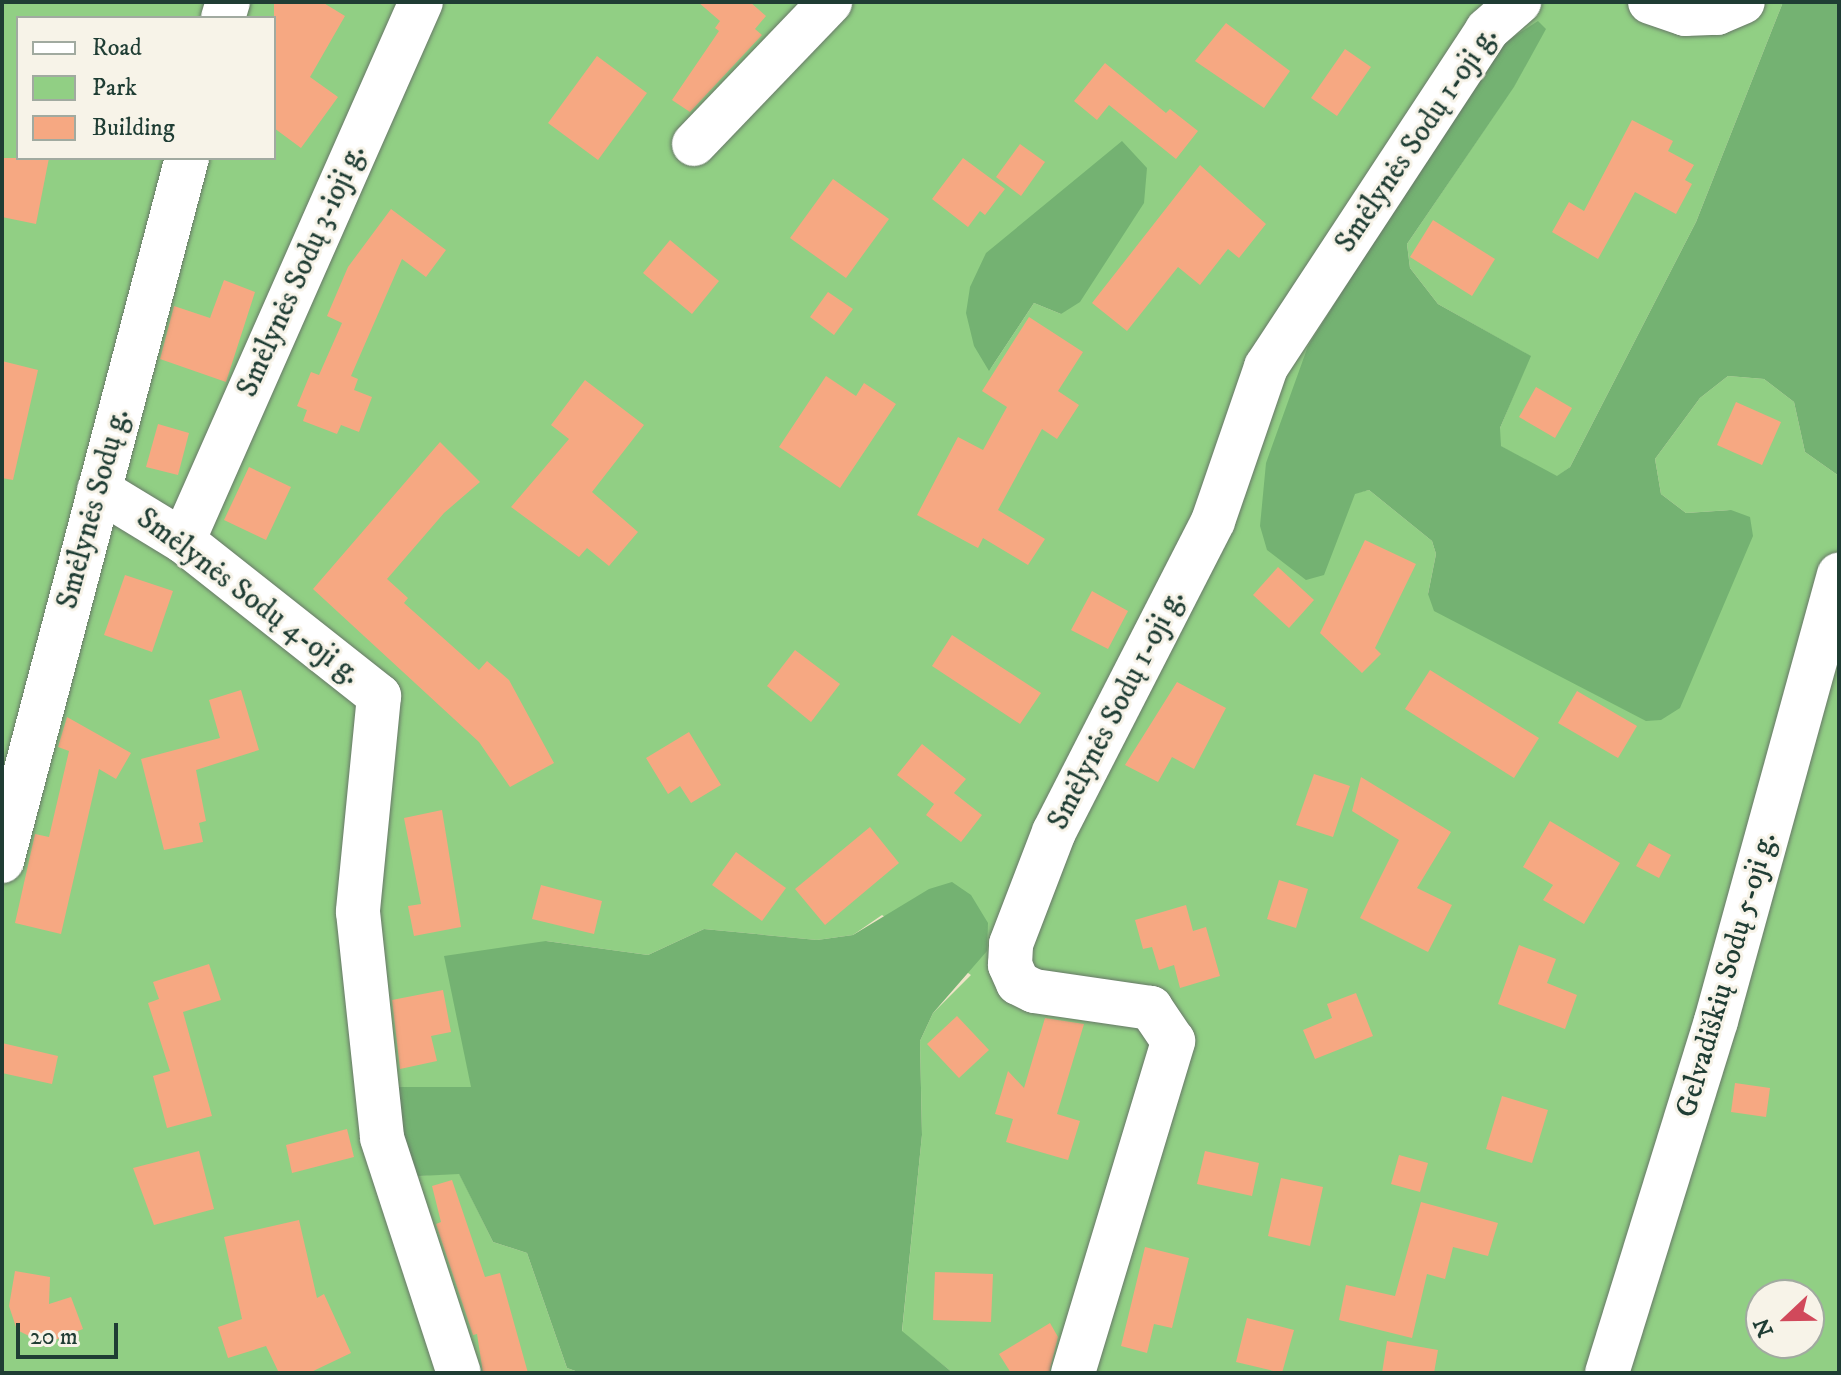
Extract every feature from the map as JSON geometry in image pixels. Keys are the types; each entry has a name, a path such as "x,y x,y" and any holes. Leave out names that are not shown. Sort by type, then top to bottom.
{"street":[{"name":"Smėlynės Sodų 3-ioji g.","path":"183,541 421,2"},
{"path":"694,144 830,2"},
{"name":"Smėlynės Sodų 1-oji g.","path":"1073,1373 1173,1041 1151,1008 1034,991 1018,983 1010,965 1011,944 1054,832 1213,521 1266,367 1487,30 1519,2"},
{"path":"1650,2 1685,14 1717,13 1743,2"},
{"name":"Smėlynės Sodų g.","path":"2,861 186,160"},
{"name":"Smėlynės Sodų 4-oji g.","path":"99,490 183,541 379,696 358,912 382,1138 459,1373"},
{"name":"Gelvadiškių Sodų 5-oji g.","path":"1607,1373 1716,1021 1839,575"}],"green space":[{"path":"2,2 1783,2 1696,222 1570,467 1557,477 1500,446 1500,428 1530,356 1438,304 1410,268 1407,244 1514,86 1545,29 1308,346 1355,493 1369,490 1432,541 1436,554 1428,594 1731,510 1686,513 1661,494 1655,459 1700,398 1728,376 1764,379 1794,402 1805,452 1839,476 1839,1373 953,1373 902,1332 922,1135 920,1041 933,1013 971,975 882,915 853,935 817,940 704,929 648,955 546,941 471,1088 401,1177 459,1173 493,1242 527,1253 567,1368 581,1373 2,1373","holes":["1122,142 1061,314 1034,303 989,371"]},
{"path":"1783,2 1839,2 1839,476 1805,452 1794,402 1764,379 1728,376 1700,398 1655,459 1661,494 1686,513 1731,510 1750,517 1753,536 1680,708 1661,720 1646,721 1434,611 1428,594 1436,554 1432,541 1369,490 1355,494 1324,575 1306,580 1267,550 1260,526 1266,463 1308,346 1496,48 1538,21 1546,29 1514,87 1407,244 1410,268 1438,304 1531,356 1500,428 1501,446 1557,476 1570,467 1696,222"},
{"path":"1122,141 1147,168 1144,203 1080,302 1061,314 1034,303 989,371 974,346 966,313 970,287 986,253"},
{"path":"952,882 971,895 988,923 987,951 933,1013 920,1041 922,1135 902,1331 953,1373 581,1373 567,1368 527,1253 493,1242 459,1174 400,1177 381,1087 471,1087 444,956 546,941 648,955 704,929 817,940 853,935 929,889"}],"building":[{"path":"274,2 322,2 345,16 310,77 338,97 301,148 276,129"},
{"path":"698,2 750,2 766,16 755,29 762,35 690,112 672,100 719,31 715,28 720,21"},
{"path":"1226,23 1290,71 1264,108 1195,61"},
{"path":"1345,49 1371,67 1337,116 1311,98"},
{"path":"597,56 647,93 598,160 548,123"},
{"path":"1105,63 1166,113 1170,109 1198,131 1176,159 1109,105 1097,120 1074,101"},
{"path":"1632,120 1673,141 1668,151 1694,165 1685,180 1692,184 1676,214 1635,192 1598,259 1552,232 1569,202 1584,211"},
{"path":"1020,144 1045,162 1021,196 996,177"},
{"path":"2,158 49,160 36,224 2,217"},
{"path":"963,158 1005,189 985,215 980,211 968,227 932,199"},
{"path":"1200,165 1266,224 1239,258 1228,249 1200,285 1178,267 1127,331 1092,303"},
{"path":"833,179 889,219 846,278 790,238"},
{"path":"391,209 446,250 426,277 402,259 351,376 358,379 354,390 372,397 359,432 341,425 337,434 303,421 307,410 297,406 311,372 319,375 342,323 327,316 348,267"},
{"path":"1433,220 1495,259 1472,296 1410,257"},
{"path":"670,240 719,281 692,314 643,273"},
{"path":"224,280 255,292 226,382 160,359 174,306 210,318"},
{"path":"828,292 853,309 834,335 810,317"},
{"path":"1029,317 1083,352 1058,391 1079,405 1057,439 1042,429 998,510 1045,539 1028,565 983,538 978,548 917,515 958,437 983,450 1007,407 982,391"},
{"path":"2,361 38,370 13,480 2,478"},
{"path":"826,376 856,396 864,383 896,404 840,488 779,447"},
{"path":"585,380 644,425 592,492 638,532 609,566 587,548 579,557 511,507 569,439 551,425"},
{"path":"1536,387 1572,408 1555,438 1519,417"},
{"path":"1736,402 1781,422 1762,465 1717,445"},
{"path":"158,424 189,433 178,475 146,467"},
{"path":"440,442 480,482 444,513 387,579 408,598 404,603 479,670 487,661 509,680 554,763 510,787 479,742 313,589"},
{"path":"249,467 291,487 266,540 224,520"},
{"path":"1365,540 1416,564 1375,648 1381,654 1362,673 1320,633"},
{"path":"1278,567 1314,600 1289,628 1253,595"},
{"path":"125,575 173,591 152,652 104,635"},
{"path":"1092,591 1128,611 1108,649 1071,630"},
{"path":"952,635 1041,693 1020,724 932,666"},
{"path":"795,650 840,684 811,722 767,686"},
{"path":"1430,670 1539,738 1514,778 1405,709"},
{"path":"1177,682 1226,708 1194,769 1172,757 1158,782 1125,765"},
{"path":"241,690 259,750 196,770 206,821 199,823 203,842 164,850 141,759 220,738 209,700"},
{"path":"1577,691 1637,726 1618,758 1558,723"},
{"path":"67,717 131,753 116,779 99,769 61,934 15,923 35,834 49,837 69,751 58,747"},
{"path":"689,732 721,785 691,803 680,786 668,794 646,758"},
{"path":"922,744 966,779 954,793 982,815 961,842 926,815 934,804 897,775"},
{"path":"1314,774 1350,786 1333,837 1296,825"},
{"path":"1361,777 1451,832 1417,888 1452,905 1428,952 1360,918 1399,840 1352,811"},
{"path":"442,810 461,927 414,936 408,906 421,904 404,818"},
{"path":"1550,821 1620,863 1584,924 1543,900 1553,885 1523,867"},
{"path":"870,827 899,863 825,925 795,889"},
{"path":"1649,843 1671,855 1659,878 1636,866"},
{"path":"736,852 786,888 762,921 712,885"},
{"path":"1279,880 1308,889 1296,928 1267,919"},
{"path":"541,885 602,901 594,934 532,919"},
{"path":"1186,905 1193,931 1206,927 1220,976 1180,988 1174,965 1159,970 1152,947 1143,949 1135,920"},
{"path":"1519,945 1556,959 1547,983 1577,995 1565,1029 1498,1004"},
{"path":"209,964 221,1000 183,1012 212,1116 167,1128 153,1076 170,1071 148,1003 159,999 153,982"},
{"path":"443,990 451,1032 431,1036 437,1061 400,1069 392,1000"},
{"path":"1356,993 1373,1036 1315,1059 1303,1030 1332,1018 1327,1004"},
{"path":"957,1016 989,1050 959,1078 927,1044"},
{"path":"1045,1018 1084,1024 1057,1114 1080,1121 1068,1160 1006,1142 1013,1119 995,1114 1008,1071 1024,1088"},
{"path":"2,1043 58,1056 52,1084 2,1073"},
{"path":"1735,1083 1770,1088 1766,1117 1731,1112"},
{"path":"1502,1096 1548,1110 1532,1163 1486,1149"},
{"path":"347,1129 354,1157 292,1173 286,1145"},
{"path":"199,1151 214,1209 154,1225 133,1168"},
{"path":"1205,1151 1259,1163 1252,1196 1197,1184"},
{"path":"1399,1155 1428,1163 1420,1192 1391,1184"},
{"path":"1281,1178 1323,1187 1310,1246 1268,1236"},
{"path":"452,1180 485,1277 500,1273 528,1373 483,1373 477,1334 473,1335 436,1224 441,1222 432,1186"},
{"path":"1421,1202 1498,1223 1488,1256 1453,1247 1445,1279 1427,1274 1412,1338 1339,1320 1346,1285 1395,1296"},
{"path":"299,1220 317,1298 324,1294 351,1353 309,1373 279,1373 266,1346 228,1358 218,1327 242,1319 224,1237"},
{"path":"1145,1247 1189,1258 1172,1328 1154,1324 1147,1353 1121,1346"},
{"path":"15,1271 50,1277 49,1304 71,1297 83,1329 45,1344 17,1330 9,1306"},
{"path":"935,1272 993,1274 991,1322 933,1320"},
{"path":"1247,1318 1294,1330 1282,1373 1236,1362"},
{"path":"1050,1323 1058,1337 1049,1373 1011,1373 999,1354"},
{"path":"1387,1341 1438,1350 1434,1373 1382,1373"}]}
